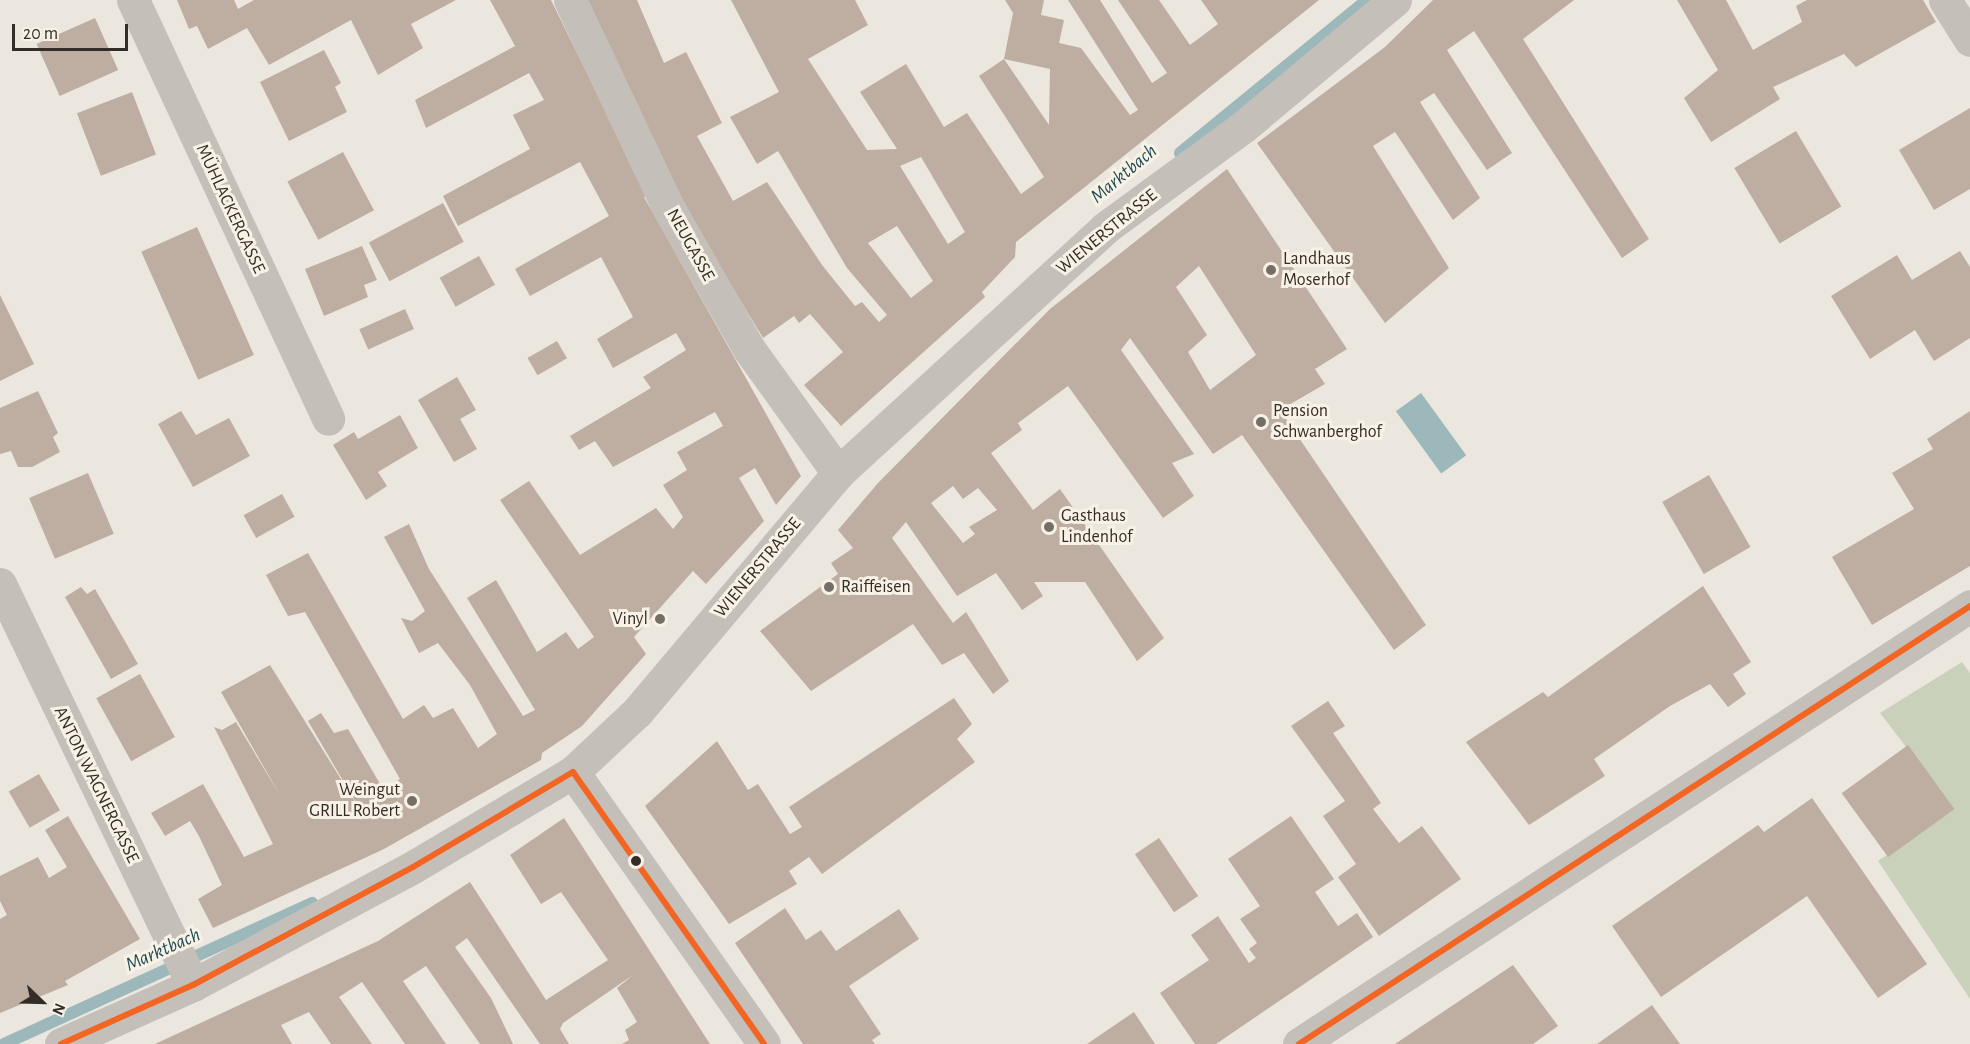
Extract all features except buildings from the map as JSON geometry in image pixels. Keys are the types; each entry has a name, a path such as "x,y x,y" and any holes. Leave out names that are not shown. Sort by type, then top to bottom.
{"street":[{"name":"MÜHLACKERGASSE","path":"133,0 328,419"},
{"name":"NEUGASSE","path":"570,0 668,207 749,349 838,473"},
{"name":"WIENERSTRASSE","path":"61,1044 187,973 413,867 573,772 637,712 838,473 1105,228 1243,127 1395,0"},
{"path":"1945,0 1970,40"},
{"name":"ANTON WAGNERGASSE","path":"0,584 187,973"},
{"path":"1299,1044 1970,606"},
{"path":"573,772 764,1044"}],"green space":[{"path":"1962,662 1970,673 1970,999 1878,861 1954,809 1880,713"}],"water":[{"path":"1421,393 1466,455 1441,474 1396,411"}],"waterway":[{"name":"Marktbach","path":"1180,153 1367,0"},
{"name":"Marktbach","path":"4,1044 312,903"}],"transit line":[{"path":"1299,1044 1970,606"},
{"path":"573,772 764,1044"},
{"path":"61,1044 193,985 413,867 573,772"}],"place":[{"name":"Landhaus Moserhof","path":"1271,270"},
{"name":"Pension Schwanberghof","path":"1261,422"},
{"name":"Gasthaus Lindenhof","path":"1049,527"},
{"name":"Raiffeisen","path":"829,587"},
{"name":"Vinyl","path":"660,619"},
{"name":"Weingut GRILL Robert","path":"412,801"}]}
